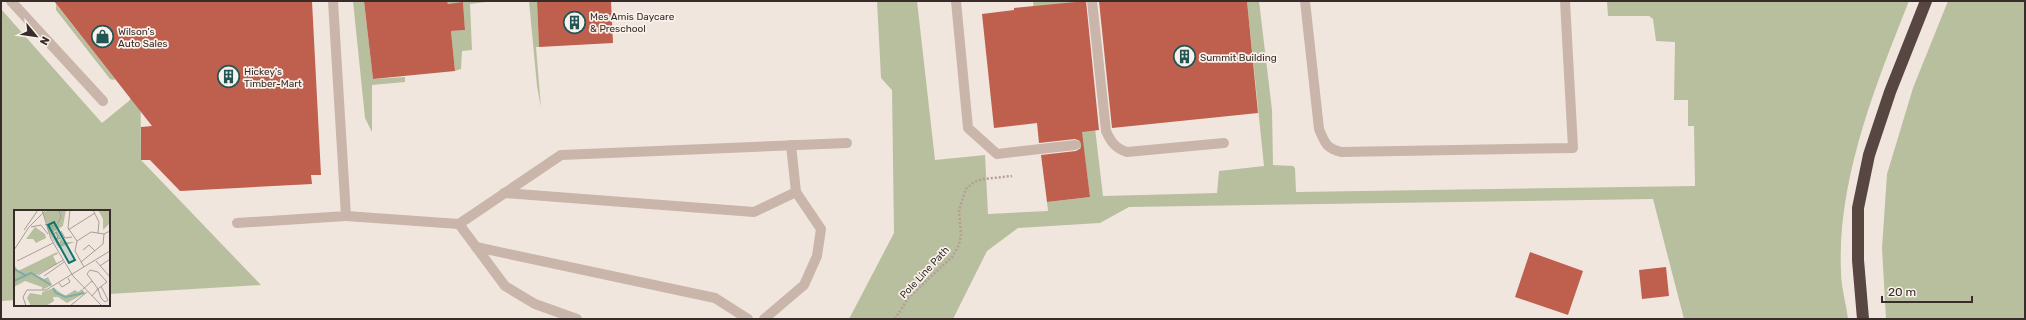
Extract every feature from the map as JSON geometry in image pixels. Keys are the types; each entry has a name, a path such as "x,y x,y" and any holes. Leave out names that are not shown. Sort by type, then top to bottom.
{"highway":[{"path":"1863,319 1858,260 1858,208 1869,155 1890,92 1926,1"}],"lane":[{"path":"11,1 103,100"},
{"path":"333,1 346,216"},
{"path":"956,1 968,128 996,154 1075,145"},
{"path":"1092,1 1106,131 1112,143 1119,150 1127,152 1224,143"},
{"path":"1305,1 1319,129 1324,142 1331,149 1341,152 1408,152 1573,148 1565,1"},
{"path":"237,223 346,216 459,224 561,155 847,143"},
{"path":"764,319 804,285 817,256 821,229 796,192 791,145"},
{"path":"504,193 754,212 796,192"},
{"path":"459,224 505,286 535,304 577,319"},
{"path":"476,247 715,298 748,319"}],"path":[{"name":"Pole Line Path","path":"895,319 909,297 952,257 959,245 961,234 959,210 966,189 974,182 984,178 1012,176"}],"green space":[{"path":"140,1 141,160 261,285 110,294 110,210 14,210 14,300 1,301 1,9 102,123 130,100 129,66"},
{"path":"353,1 364,1 373,79 405,77 405,82 372,85 372,132 365,118"},
{"path":"447,1 495,1 470,4 472,50 462,51 461,69 455,71 451,31 465,30 463,3 448,4"},
{"path":"529,1 537,1 539,47 536,47 541,108 537,86"},
{"path":"877,1 917,1 935,160 985,155 988,214 1048,211 1047,202 1090,197 1084,151 1075,145 1083,136 1042,141 1033,1 1080,1 1103,196 1217,193 1219,171 1264,166 1247,1 1259,1 1272,110 1273,165 1293,166 1295,168 1296,192 1695,186 1694,126 1688,126 1688,100 1674,100 1675,42 1656,41 1653,19 1649,16 1608,16 1607,1 1909,1 1884,65 1861,133 1845,202 1841,237 1841,277 1848,319 1684,319 1653,199 1129,207 1100,223 1018,228 987,251 953,319 849,319 894,233 892,90 881,78"},
{"path":"1948,1 2025,1 2025,319 1886,319 1882,248 1887,174 1913,88"},
{"path":"56,4 115,79 114,80 110,79 56,10"}],"building":[{"name":"Hickey's Timber-Mart","path":"54,1 312,1 321,175 311,175 312,184 180,191 150,160 141,160 141,127 152,126"},
{"path":"364,1 447,1 448,4 463,2 465,30 451,31 455,71 373,79"},
{"name":"Mes Amis Daycare & Preschool","path":"537,1 611,1 613,43 539,47"},
{"path":"1086,1 1099,130 1082,132 1090,197 1047,202 1041,155 1076,151 1081,148 1080,141 1075,139 1039,143 1037,123 994,128 982,14 1014,10 1014,8"},
{"name":"Summit Building","path":"1099,1 1247,1 1258,113 1112,128"},
{"path":"1530,252 1583,271 1568,315 1515,297"},
{"path":"1666,267 1669,296 1642,299 1639,270"}],"place":[{"name":"Mes Amis Daycare & Preschool","path":"575,22"},
{"name":"Wilson's Auto Sales","path":"102,37"},
{"name":"Summit Building","path":"1185,57"},
{"name":"Hickey's Timber-Mart","path":"228,77"}]}
